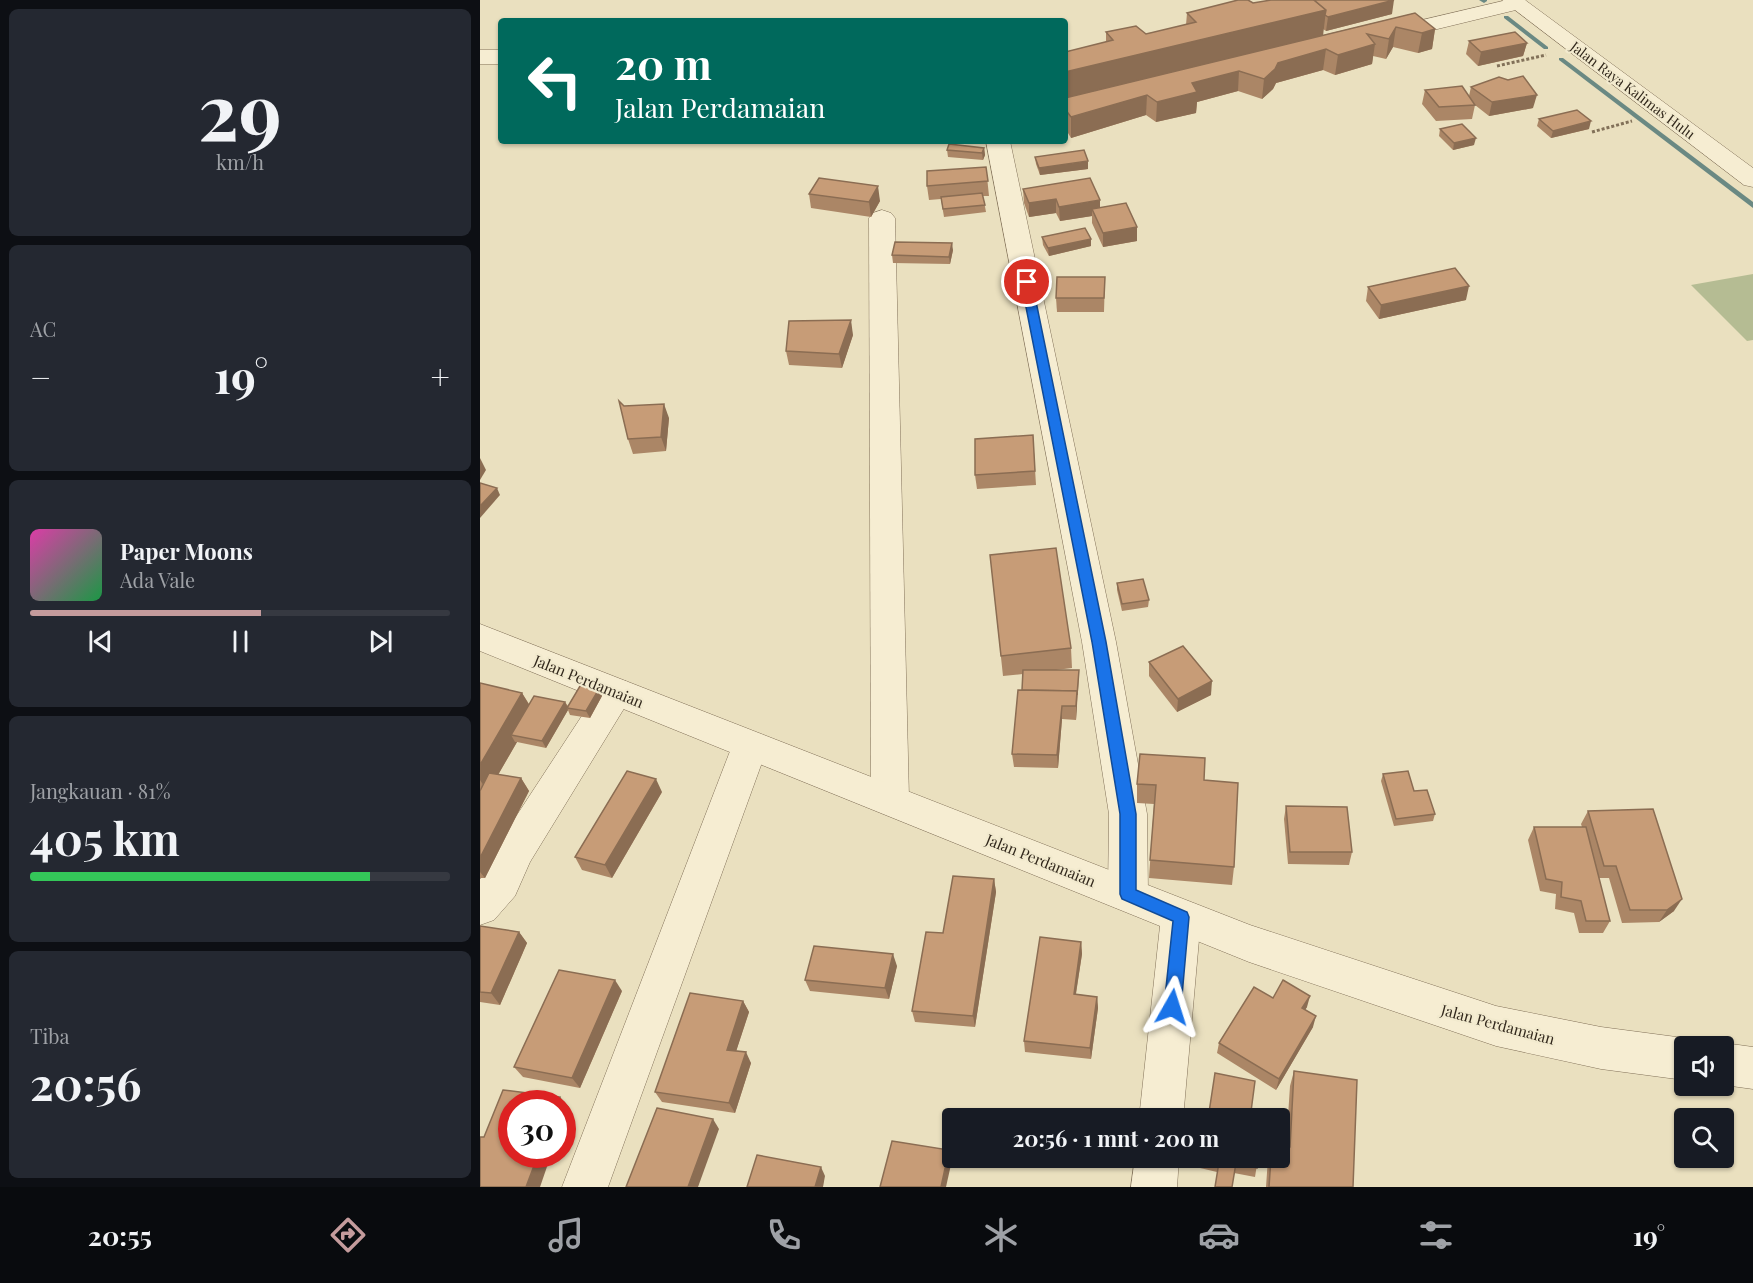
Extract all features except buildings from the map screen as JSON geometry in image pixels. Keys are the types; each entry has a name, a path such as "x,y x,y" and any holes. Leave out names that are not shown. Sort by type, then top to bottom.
{"street":[{"path":"1366,40 1515,2"},
{"name":"Jalan Raya Kalimas Hulu","path":"1515,2 1753,180"},
{"path":"480,57 498,57"},
{"path":"1000,144 1099,642 1128,814 1128,894"},
{"path":"882,218 890,799"},
{"name":"Jalan Perdamaian","path":"480,637 1271,951 1496,1026 1602,1048 1674,1058"},
{"path":"480,907 501,884 514,853 616,692"},
{"path":"585,1187 750,746"},
{"path":"1162,1108 1181,917"},
{"path":"1734,1065 1753,1068"},
{"path":"1154,1187 1156,1168"}],"path":[{"path":"1497,66 1576,48"},
{"path":"1592,132 1633,121"}],"green space":[{"path":"1753,274 1753,340 1747,341 1691,285"}],"waterway":[{"path":"1506,17 1546,48"},
{"path":"1561,59 1753,206"}],"route":[{"path":"1027,282 1099,642 1128,814 1128,894 1181,917 1172,1007"}]}
